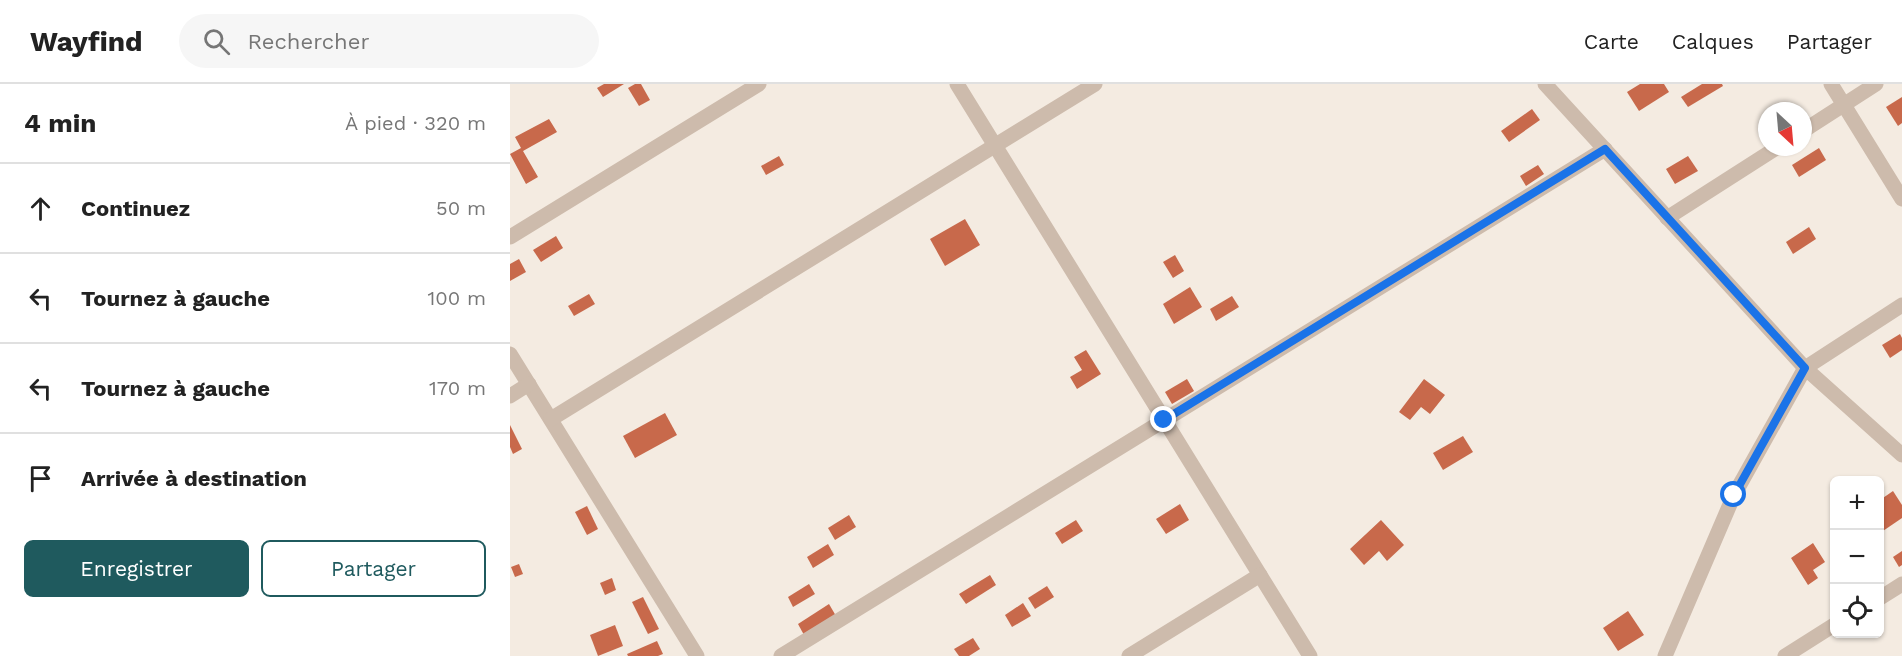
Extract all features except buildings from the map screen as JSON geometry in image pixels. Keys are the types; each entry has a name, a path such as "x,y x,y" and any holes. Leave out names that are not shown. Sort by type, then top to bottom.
{"street":[{"path":"510,237 759,84"},
{"path":"957,84 1310,656"},
{"path":"550,419 1095,84"},
{"path":"1545,84 1805,368 1902,455"},
{"path":"1831,84 1902,199"},
{"path":"1812,125 1876,84"},
{"path":"781,656 1605,149"},
{"path":"1667,218 1764,156"},
{"path":"1665,656 1734,495 1805,368 1902,305"},
{"path":"510,354 697,656"},
{"path":"510,396 529,384"},
{"path":"1129,656 1260,575"},
{"path":"1884,595 1902,584"},
{"path":"1785,656 1830,628"}],"route":[{"path":"1164,420 1605,149 1805,368 1734,495"}]}
